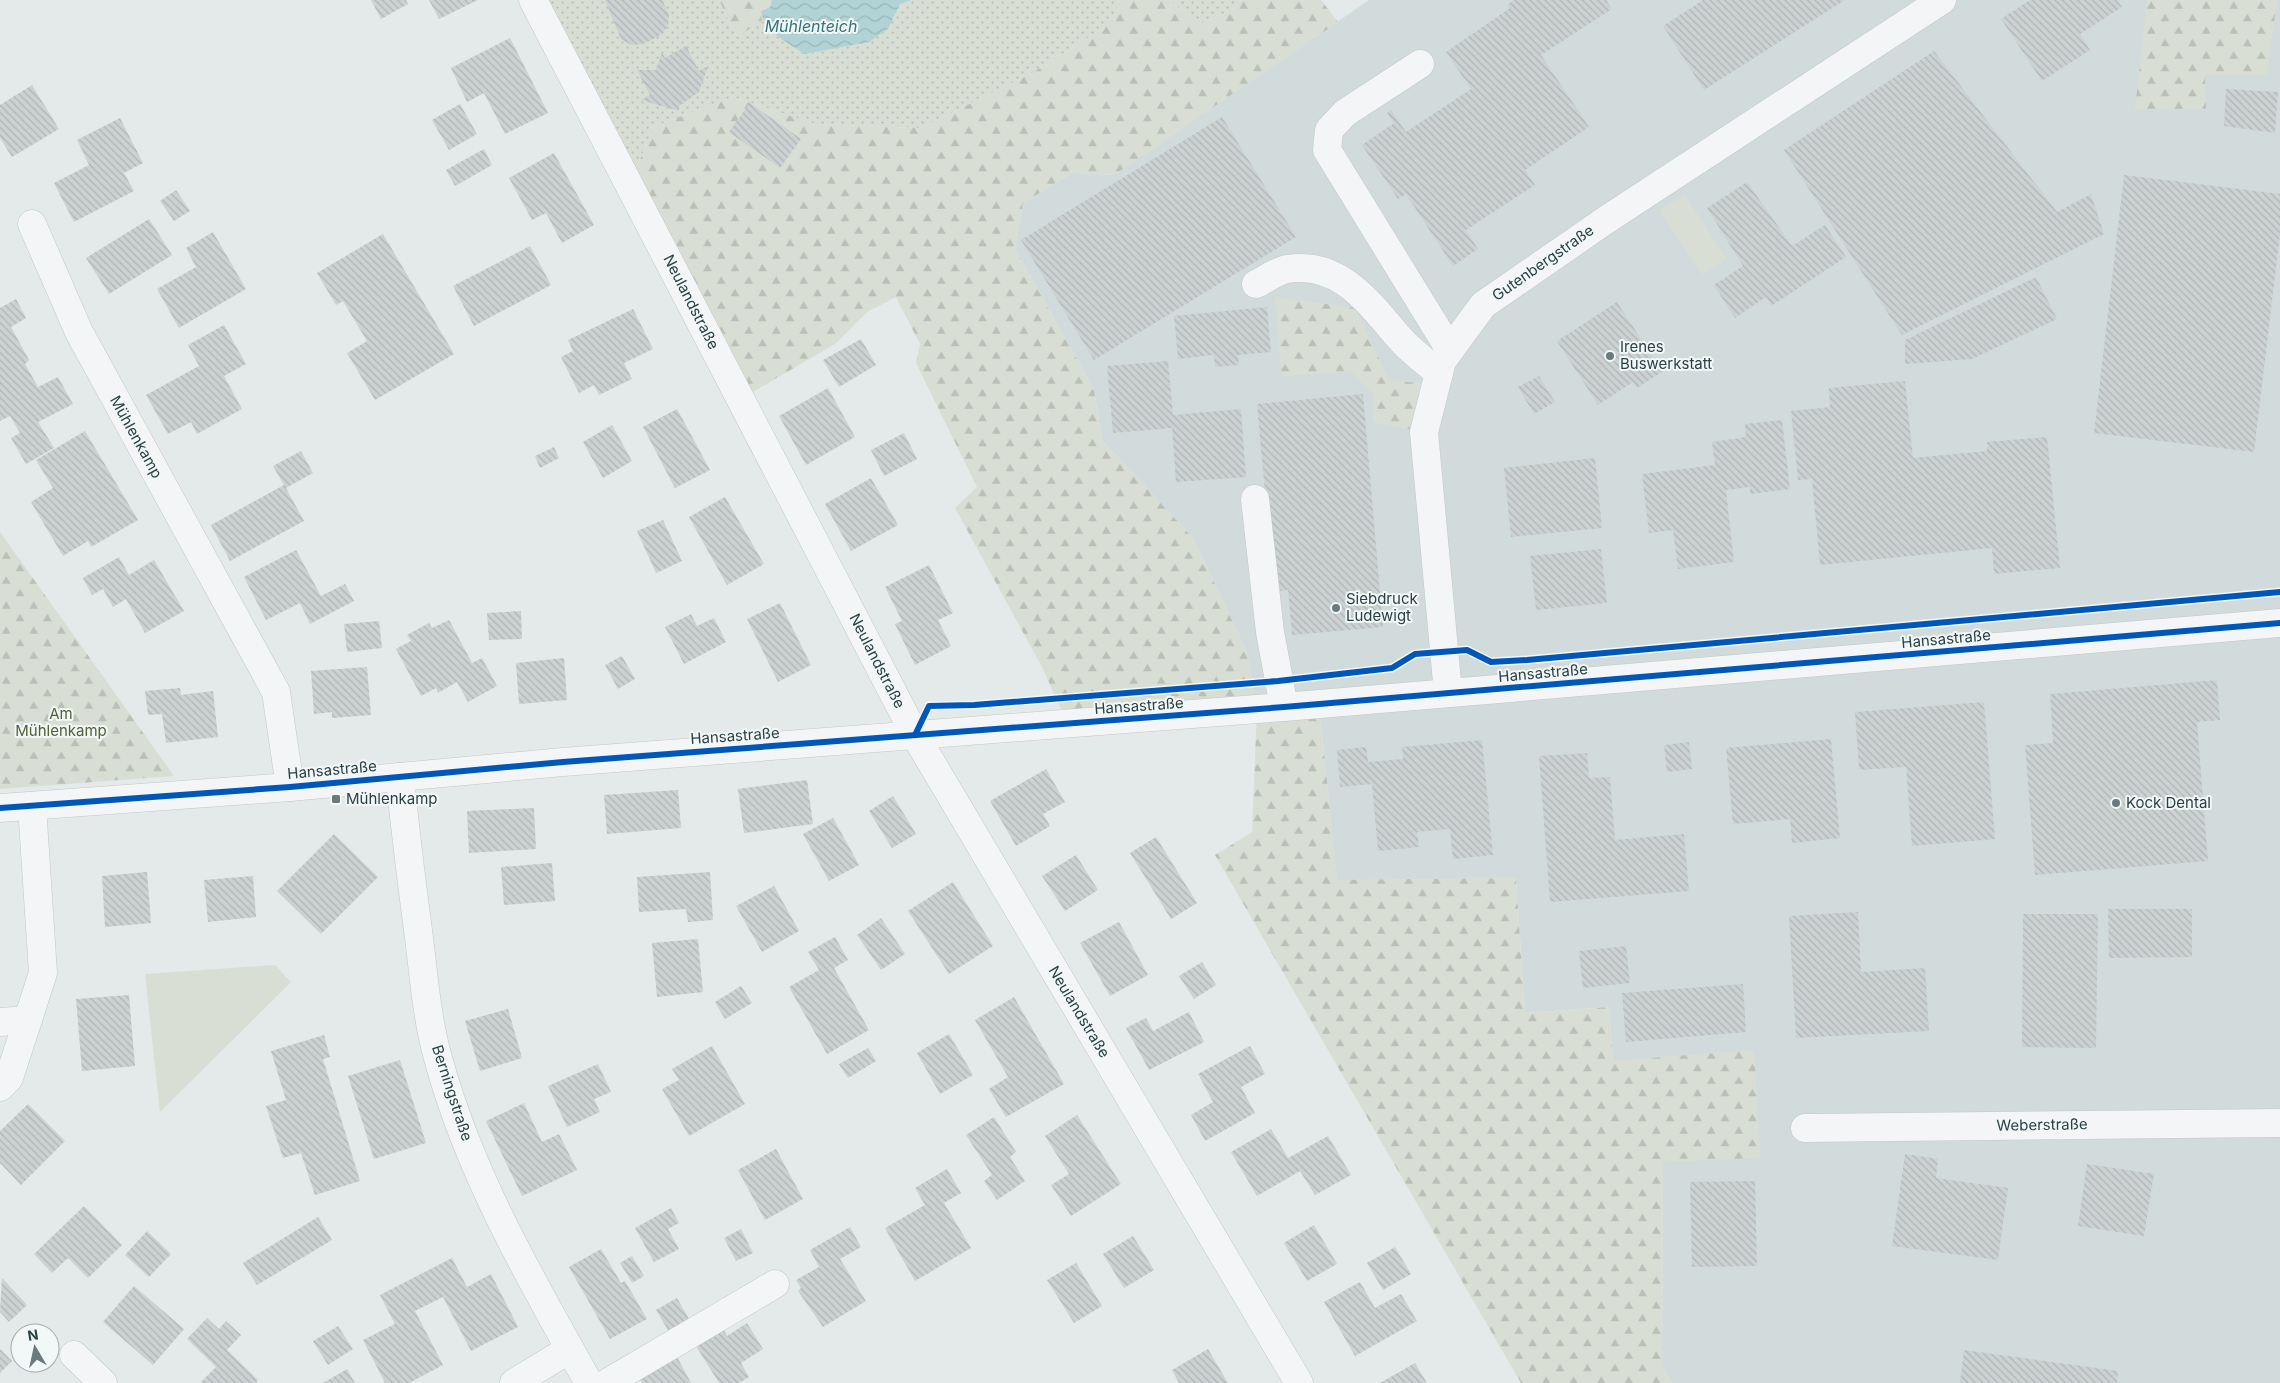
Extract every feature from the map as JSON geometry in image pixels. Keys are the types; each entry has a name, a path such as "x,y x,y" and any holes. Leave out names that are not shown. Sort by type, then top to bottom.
{"street":[{"name":"Neulandstraße","path":"534,0 915,735 1299,1383"},
{"name":"Gutenbergstraße","path":"1448,693 1424,432 1445,362 1484,305 1614,214 1942,0"},
{"path":"1420,64 1345,113 1329,130 1327,150 1445,362"},
{"name":"Mühlenkamp","path":"32,224 79,332 276,692 290,786"},
{"path":"1256,284 1286,269 1310,268 1338,278 1365,297 1405,343 1445,362"},
{"path":"1255,499 1270,632 1284,707"},
{"name":"Hansastraße","path":"0,808 1284,707 2280,623"},
{"name":"Berningstraße","path":"400,777 426,992 438,1057 457,1118 480,1175 589,1383"},
{"path":"0,1087 9,1078 43,973 32,806"},
{"path":"0,1022 28,1020"},
{"name":"Weberstraße","path":"1805,1128 2280,1123"},
{"path":"607,1383 776,1284"},
{"path":"514,1383 570,1349"},
{"path":"74,1355 103,1383"}],"shaded area":[{"path":"1369,0 2280,0 2280,1383 1672,1383 1662,1366 1663,1161 1613,1061 1609,1007 1525,1013 1516,878 1337,881 1319,704 1257,709 1246,650 1193,538 1102,440 1094,390 1015,249 1023,203 1072,173 1114,175"}],"green space":[{"path":"540,0 719,0 737,37 760,11 888,29 900,4 912,0 1119,0 1114,21 1032,73 921,128 815,124 733,97 655,126 636,168 637,198"},
{"path":"719,0 772,0 770,6 761,11 762,21 737,37"},
{"path":"1119,0 1171,0 1178,8 1203,23 1233,10 1242,0 1321,0 1338,22 1114,175 1072,173 1023,203 1015,249 1094,390 1102,440 1193,538 1246,650 1257,709 1061,709 1042,667 955,508 977,487 916,363 920,344 896,297 867,312 835,344 741,399 637,198 636,168 655,126 733,97 815,124 921,128 1032,73 1114,21"},
{"path":"1171,0 1242,0 1233,10 1203,23 1178,8"},
{"path":"2147,0 2277,0 2267,75 2205,75 2206,110 2135,109"},
{"path":"1685,195 1727,259 1703,275 1659,210"},
{"path":"1275,297 1355,308 1389,380 1436,385 1424,432 1373,422 1373,394 1352,372 1282,376"},
{"name":"Am Mühlenkamp","path":"0,532 174,776 0,789"},
{"path":"1319,704 1337,880 1516,878 1525,1013 1609,1007 1613,1061 1754,1050 1760,1158 1663,1162 1662,1366 1672,1383 1521,1383 1215,855 1252,832 1257,709"},
{"path":"275,965 291,982 160,1112 145,974"}],"water":[{"name":"Mühlenteich","path":"772,0 912,0 900,4 888,29 869,42 805,54 778,36 767,25 761,11 770,7"}],"building":[{"path":"371,0 406,0 408,4 381,19"},
{"path":"429,0 478,0 439,19"},
{"path":"605,0 662,0 669,15 668,27 659,36 643,44 631,45 621,39"},
{"path":"1514,0 1606,0 1612,9 1541,55 1589,127 1525,170 1535,185 1466,230 1478,249 1453,266 1406,194 1398,199 1362,145 1394,123 1387,113 1391,110 1406,132 1471,89 1446,52 1510,8 1507,5"},
{"path":"1703,0 1845,0 1704,90 1663,26"},
{"path":"2030,0 2117,0 2122,7 2080,34 2090,50 2042,81 2001,19"},
{"path":"510,38 548,113 505,134 484,93 467,102 451,68"},
{"path":"686,46 699,71 708,66 699,92 679,106 679,111 641,100 650,95 637,70 656,70 662,52 665,58"},
{"path":"1934,51 2057,212 2091,194 2104,234 1902,335 1784,150"},
{"path":"32,85 59,129 12,157 0,138 0,105"},
{"path":"2226,89 2278,92 2275,133 2224,126"},
{"path":"750,103 801,139 780,168 729,132"},
{"path":"460,104 477,134 449,150 432,120"},
{"path":"1222,117 1296,237 1094,360 1021,240"},
{"path":"120,118 143,163 124,173 134,191 74,222 54,183 89,165 77,140"},
{"path":"484,149 492,165 455,186 446,170"},
{"path":"554,153 594,225 562,243 546,213 532,220 509,178"},
{"path":"2124,175 2280,194 2280,234 2254,452 2094,433"},
{"path":"1747,182 1792,246 1825,225 1846,257 1771,306 1766,297 1735,318 1714,285 1743,266 1707,208"},
{"path":"176,190 190,211 174,221 160,201"},
{"path":"149,219 172,255 109,294 86,258"},
{"path":"213,232 246,289 179,328 157,289 196,267 186,248"},
{"path":"383,234 454,354 375,400 347,353 367,341 343,301 336,305 317,273"},
{"path":"530,246 551,285 474,326 453,286"},
{"path":"2036,277 2057,319 1972,359 1905,364 1905,340"},
{"path":"16,299 26,318 11,327 29,360 25,364 38,387 58,377 73,404 38,422 54,448 26,464 11,438 20,433 10,416 0,421 0,308"},
{"name":"Irenes Buswerkstatt","path":"1617,302 1662,372 1637,388 1633,382 1598,405 1557,341"},
{"path":"1267,307 1271,352 1238,355 1239,365 1215,367 1214,355 1178,359 1174,316"},
{"path":"633,309 653,349 624,363 632,379 599,395 594,385 579,393 561,357 573,351 568,340"},
{"path":"224,325 246,364 224,376 242,409 197,434 191,422 168,434 146,395 199,366 188,345"},
{"path":"861,339 876,365 839,387 823,360"},
{"path":"1168,361 1173,415 1241,409 1246,477 1176,482 1172,428 1113,433 1107,366"},
{"path":"1539,376 1555,402 1534,414 1518,387"},
{"path":"1905,381 1913,458 1987,451 1987,442 2047,437 2060,568 1994,574 1992,548 1820,565 1812,479 1798,480 1791,411 1830,407 1829,388"},
{"path":"828,388 855,437 806,465 779,416"},
{"path":"1363,394 1383,627 1292,635 1288,590 1274,592 1257,404"},
{"path":"677,409 710,470 675,488 643,427"},
{"path":"1782,420 1790,489 1750,494 1750,487 1726,490 1734,562 1678,569 1673,530 1649,533 1642,474 1715,465 1712,442 1746,437 1745,424"},
{"path":"612,425 632,461 603,478 583,442"},
{"path":"85,431 138,520 91,547 88,541 63,556 31,502 53,488 36,460"},
{"path":"904,433 917,459 884,476 871,450"},
{"path":"554,447 559,458 540,468 535,456"},
{"path":"301,451 313,473 286,488 304,521 230,561 211,525 284,485 273,466"},
{"path":"1595,458 1602,528 1511,537 1504,468"},
{"path":"871,478 898,525 851,551 825,504"},
{"path":"725,497 764,564 727,585 689,517"},
{"path":"663,520 682,561 656,573 637,531"},
{"path":"1601,549 1607,603 1536,610 1530,556"},
{"path":"296,550 321,596 345,584 354,601 310,624 300,603 266,620 244,577"},
{"path":"119,557 129,575 154,560 184,611 145,633 126,599 113,607 103,589 92,595 83,578"},
{"path":"929,565 953,613 938,620 951,646 915,665 895,624 902,621 885,587"},
{"path":"780,603 811,665 778,682 747,619"},
{"path":"521,611 522,639 489,640 487,613"},
{"path":"691,614 697,626 714,618 726,642 684,664 665,627"},
{"path":"449,620 472,663 482,658 497,686 468,702 457,682 438,693 436,688 421,696 396,649 411,641 407,635 429,623 432,628"},
{"path":"379,621 382,648 347,652 344,624"},
{"path":"622,656 635,679 618,689 605,665"},
{"path":"564,658 567,700 519,704 516,663"},
{"path":"367,667 371,715 332,718 332,712 314,714 311,671"},
{"name":"Kock Dental","path":"2217,680 2220,720 2197,722 2208,861 2035,875 2025,745 2053,743 2050,694"},
{"path":"180,688 181,695 213,691 218,737 166,743 162,714 148,715 145,691"},
{"path":"1984,702 1995,839 1912,846 1906,767 1859,770 1855,712"},
{"path":"1831,739 1840,838 1792,843 1790,819 1733,824 1726,748"},
{"path":"1482,740 1493,855 1453,859 1450,829 1417,832 1419,847 1378,851 1372,784 1340,787 1337,750 1366,747 1368,762 1403,759 1402,747"},
{"path":"1689,742 1692,769 1667,772 1664,745"},
{"path":"1587,753 1589,778 1610,777 1615,840 1684,834 1689,891 1550,902 1539,756"},
{"path":"1046,769 1065,802 1043,814 1050,826 1016,846 990,801"},
{"path":"807,780 813,824 744,833 738,789"},
{"path":"678,790 681,828 607,834 604,795"},
{"path":"893,796 916,834 892,848 869,811"},
{"path":"534,808 536,849 469,853 467,811"},
{"path":"833,818 859,865 829,881 803,834"},
{"path":"334,834 378,877 321,934 277,891"},
{"path":"1156,837 1197,903 1171,919 1130,853"},
{"path":"1076,855 1098,890 1065,911 1042,876"},
{"path":"552,863 555,901 504,905 501,867"},
{"path":"147,872 151,923 105,927 102,876"},
{"path":"710,872 713,920 688,922 686,909 639,912 637,877"},
{"path":"253,876 256,917 208,922 204,880"},
{"path":"953,882 993,946 949,974 908,911"},
{"path":"774,886 799,931 762,952 736,906"},
{"path":"2108,909 2192,909 2192,957 2109,958"},
{"path":"1858,912 1861,972 1925,968 1929,1031 1796,1038 1789,916"},
{"path":"2023,914 2098,914 2096,1048 2022,1047"},
{"path":"881,918 905,954 881,970 857,935"},
{"path":"1119,922 1148,975 1110,996 1080,943"},
{"path":"835,937 848,960 834,968 869,1030 827,1054 789,987 819,970 808,952"},
{"path":"698,939 703,992 657,997 652,943"},
{"path":"1626,946 1630,983 1583,988 1579,951"},
{"path":"1202,962 1216,985 1194,999 1179,976"},
{"path":"1743,984 1746,1032 1626,1042 1622,993"},
{"path":"741,986 752,1003 725,1019 715,1002"},
{"path":"129,995 135,1066 82,1071 76,999"},
{"path":"1014,997 1064,1084 1006,1117 989,1089 1008,1077 975,1020"},
{"path":"508,1009 522,1058 480,1071 465,1021"},
{"path":"1189,1012 1204,1042 1149,1070 1126,1028 1146,1018 1153,1031"},
{"path":"949,1034 973,1075 940,1094 917,1053"},
{"path":"324,1035 330,1057 323,1059 360,1181 315,1195 301,1153 283,1158 266,1106 286,1100 271,1051"},
{"path":"712,1046 745,1104 689,1136 662,1089 679,1080 672,1069"},
{"path":"1250,1046 1265,1074 1241,1087 1255,1113 1205,1141 1191,1115 1213,1102 1198,1074"},
{"path":"868,1048 876,1061 848,1078 839,1064"},
{"path":"400,1060 426,1143 374,1159 348,1076"},
{"path":"598,1064 611,1092 594,1099 600,1112 567,1127 548,1086"},
{"path":"524,1103 542,1142 559,1134 577,1170 522,1196 486,1121"},
{"path":"28,1104 65,1141 21,1185 0,1163 0,1131"},
{"path":"1077,1115 1121,1184 1071,1216 1051,1185 1069,1174 1045,1136"},
{"path":"994,1117 1016,1152 1010,1157 1025,1181 997,1200 984,1181 992,1175 966,1135"},
{"path":"1271,1129 1288,1158 1328,1136 1351,1175 1315,1195 1300,1171 1257,1196 1231,1152"},
{"path":"776,1149 803,1199 765,1220 738,1170"},
{"path":"1905,1154 1938,1159 1936,1178 2008,1188 1998,1260 1892,1246"},
{"path":"2087,1164 2154,1174 2144,1236 2078,1226"},
{"path":"947,1169 961,1193 944,1203 971,1248 915,1281 885,1228 925,1205 915,1188"},
{"path":"1755,1181 1757,1266 1692,1267 1690,1182"},
{"path":"84,1206 122,1245 88,1278 68,1258 52,1273 34,1254"},
{"path":"671,1208 679,1223 668,1229 679,1249 654,1262 635,1228"},
{"path":"318,1217 332,1240 257,1285 243,1263"},
{"path":"1314,1225 1337,1264 1307,1281 1284,1243"},
{"path":"850,1227 861,1247 840,1259 866,1301 823,1327 798,1291 801,1288 796,1280 819,1267 810,1250"},
{"path":"741,1229 753,1253 736,1261 724,1238"},
{"path":"147,1231 171,1254 149,1277 125,1255"},
{"path":"1133,1236 1154,1270 1124,1288 1103,1254"},
{"path":"1395,1247 1411,1274 1383,1290 1367,1263"},
{"path":"601,1249 621,1283 625,1281 647,1319 610,1339 569,1267"},
{"path":"632,1256 644,1276 632,1283 620,1263"},
{"path":"452,1258 467,1287 491,1274 518,1327 471,1351 443,1297 415,1311 443,1365 409,1383 385,1383 363,1340 395,1324 380,1295"},
{"path":"1076,1263 1102,1306 1074,1323 1047,1280"},
{"path":"2,1278 27,1305 9,1322 0,1312"},
{"path":"1360,1282 1375,1308 1401,1294 1417,1321 1355,1356 1324,1302"},
{"path":"134,1286 184,1329 153,1365 103,1322"},
{"path":"677,1298 689,1319 669,1332 656,1310"},
{"path":"207,1318 219,1329 226,1321 241,1335 227,1350 258,1380 256,1383 200,1383 216,1367 187,1339"},
{"path":"747,1323 763,1349 741,1363 749,1377 739,1383 719,1383 696,1346 723,1328 727,1336"},
{"path":"338,1326 353,1349 328,1365 313,1341"},
{"path":"0,1349 10,1359 10,1363 0,1373"},
{"path":"1208,1349 1228,1383 1179,1383 1172,1370"},
{"path":"1964,1350 2118,1371 2117,1383 1960,1383"},
{"path":"675,1353 691,1383 642,1383 637,1373"},
{"path":"1415,1363 1427,1383 1380,1383"},
{"path":"347,1369 355,1383 323,1383"}],"cycle path":[{"path":"915,735 929,706 974,705 1278,681 1392,668 1415,654 1467,650 1491,662 1527,660 2280,592"},
{"path":"0,808 290,787 563,762 1284,707 2280,623"}],"place":[{"name":"Irenes Buswerkstatt","path":"1610,356"},
{"name":"Siebdruck Ludewigt","path":"1336,608"},
{"name":"Mühlenkamp","path":"336,799"},
{"name":"Kock Dental","path":"2116,803"}]}
